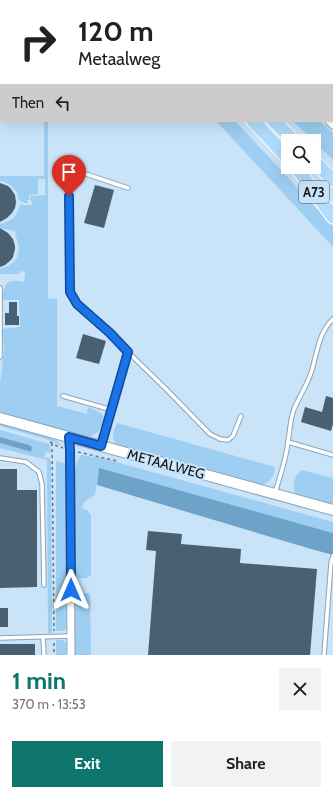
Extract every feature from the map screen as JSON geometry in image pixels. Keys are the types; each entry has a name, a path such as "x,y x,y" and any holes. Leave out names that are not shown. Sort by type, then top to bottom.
{"highway":[{"path":"254,122 281,151"},
{"path":"275,122 287,134"},
{"name":"A73","path":"321,168 333,180"},
{"name":"A73","path":"301,174 333,217"},
{"name":"A73","path":"304,174 333,201"}],"street":[{"name":"METAALWEG","path":"0,418 333,510"},
{"path":"69,437 71,655"}],"lane":[{"path":"128,188 80,172 74,174 69,181 70,292 77,304 110,333 210,434 220,439 228,440 233,436 241,416"},
{"path":"0,288 0,356"},
{"path":"274,494 283,469 288,442 289,425 294,409 311,374 322,333 333,319"},
{"path":"101,446 128,352"},
{"path":"63,396 112,410"},
{"path":"288,442 333,455"},
{"path":"0,458 26,462 39,472 42,484 44,585"},
{"path":"324,655 331,563 333,556"},
{"path":"328,600 333,600"},
{"path":"0,638 71,636"},
{"path":"44,637 44,655"}],"path":[{"path":"52,443 54,655"}],"shaded area":[{"path":"44,122 48,122 48,299 57,298 57,406 87,414 88,407 101,413 104,418 101,428 97,433 88,437 0,415 0,385 4,350 2,329 20,327 19,300 2,300 3,294 5,286 10,282 24,282 25,272 20,271 19,274 0,274 0,269 11,264 18,256 19,246 14,230 12,231 0,228 0,224 13,218 20,205 32,205 30,196 45,195 45,179 38,179 38,194 29,195 29,200 27,200 28,203 24,203 19,200 17,193 13,188 7,183 0,181 0,176 44,176"},
{"path":"217,122 236,122 281,170 281,174 284,174 333,226 333,247"},
{"path":"294,122 321,122 333,133 333,160 321,148 321,134 306,134"},
{"path":"0,422 52,437 62,446 49,440 0,426"},
{"path":"117,423 275,467 274,473 272,478 263,485 115,444 113,434"},
{"path":"0,430 50,444 51,453 46,452 44,457 51,459 52,633 48,633 47,460 0,448 0,443 31,452 29,445 0,437"},
{"path":"0,437 29,445 32,447 31,452 0,443"},
{"path":"81,455 102,458 333,522 333,533 99,469 95,495 84,502 82,508 87,510 91,515 91,575 87,578 77,578 75,573 74,468"},
{"path":"56,461 65,463 66,629 62,631 56,631"},
{"path":"99,468 333,533 333,555 97,485"},
{"path":"301,470 333,478 333,503 330,504 295,494 294,481"},
{"path":"77,593 89,593 90,595 91,655 75,655 75,597"},
{"path":"56,640 63,640 66,643 66,655 56,655"}],"building":[{"path":"0,183 11,189 15,195 16,202 12,213 0,222"},
{"path":"95,185 114,190 104,228 84,223"},
{"path":"0,228 8,233 13,239 15,249 11,260 0,267"},
{"path":"9,302 17,302 17,316 19,316 19,325 5,325 5,313 9,313"},
{"path":"83,334 106,341 99,364 76,358"},
{"path":"326,396 333,398 333,424 331,431 301,422 305,407 322,412"},
{"path":"0,469 17,469 17,490 37,490 37,587 0,588"},
{"path":"148,531 182,534 181,544 241,549 240,563 317,569 310,655 148,655 156,551 146,550"},
{"path":"0,608 8,608 8,627 0,627"},
{"path":"0,644 35,644 35,655 0,655"}],"route":[{"path":"69,196 70,292 77,304 110,333 128,352 101,446 69,437 71,590"}]}
